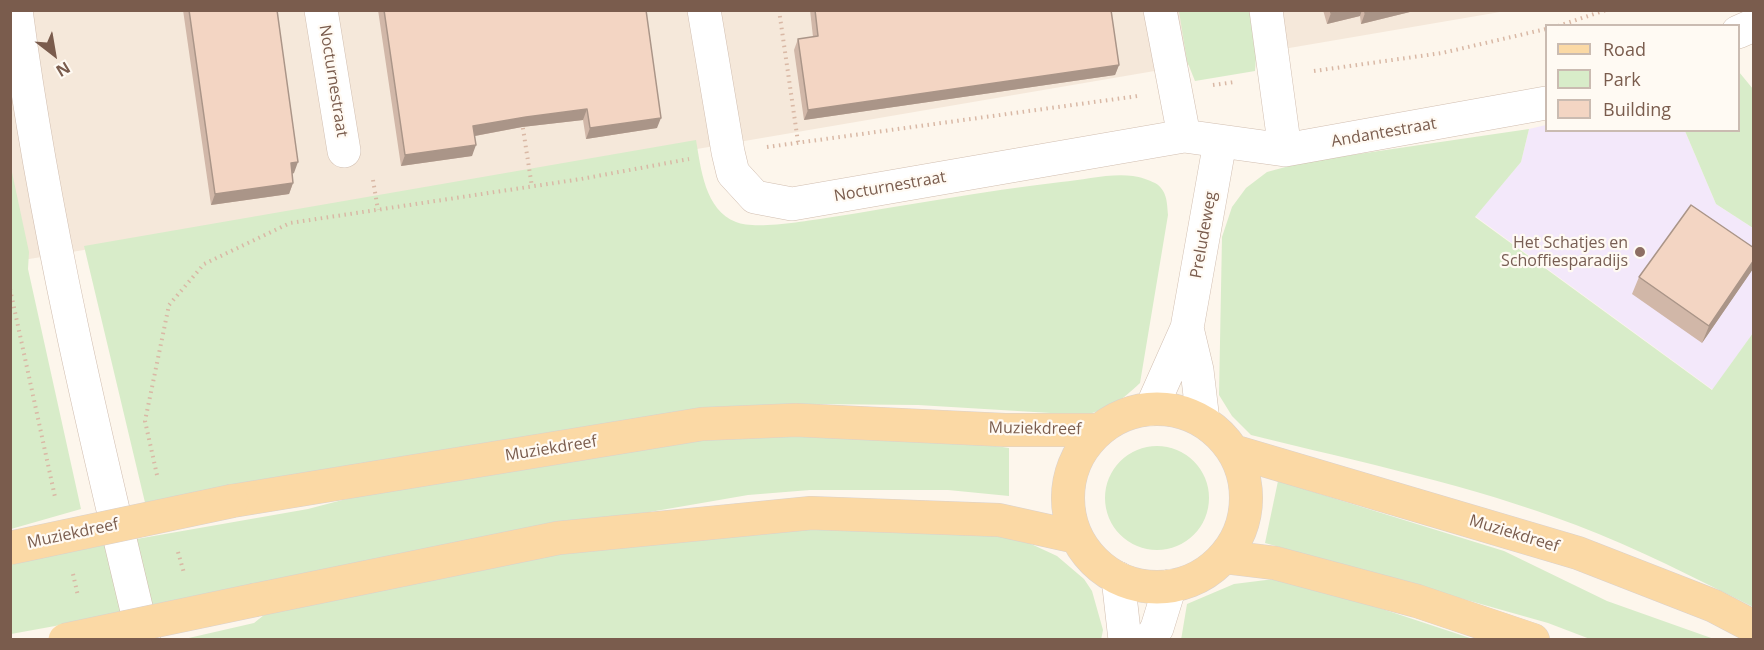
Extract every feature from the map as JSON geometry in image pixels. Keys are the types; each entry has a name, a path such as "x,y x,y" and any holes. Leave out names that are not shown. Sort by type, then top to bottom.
{"main road":[{"path":"1151,409 1178,411 1203,422 1220,434 1233,451 1246,486 1243,524 1235,541 1224,557 1209,571 1191,581 1170,586 1144,587 1118,579 1101,568 1087,554 1076,537 1067,499 1069,479 1076,461 1086,444 1099,430 1132,412 1151,409"},
{"name":"Muziekdreef","path":"10,548 232,501 702,424 796,420 1005,430 1099,430"},
{"name":"Muziekdreef","path":"1233,451 1578,553 1714,606 1754,627"},
{"path":"65,639 558,538 811,513 999,520 1076,537"},
{"path":"1224,557 1286,566 1416,601 1533,639"}],"street":[{"path":"16,10 26,84 67,304 144,639"},
{"name":"Nocturnestraat","path":"321,10 344,151"},
{"name":"Nocturnestraat","path":"704,10 728,152 734,173 755,197 792,204 1184,136 1220,142"},
{"path":"1160,10 1184,136"},
{"path":"1266,10 1285,150"},
{"path":"1740,31 1754,25"},
{"name":"Andantestraat","path":"1220,142 1285,150 1545,103"},
{"name":"Preludeweg","path":"1151,409 1187,328 1220,142"},
{"name":"Preludeweg","path":"1187,328 1197,370 1203,422"},
{"path":"1118,579 1125,639"},
{"path":"1150,639 1157,628 1170,586"}],"path":[{"path":"779,10 798,142"},
{"path":"1564,24 1606,10"},
{"path":"522,116 532,187"},
{"path":"10,289 56,502"},
{"path":"72,571 80,605"}],"shaded area":[{"path":"11,11 1506,11 721,145 11,262"},
{"path":"1545,125 1545,132 1685,132 1716,204 1753,228 1753,333 1713,390 1475,216 1521,162 1529,129"}],"green space":[{"path":"1179,11 1251,11 1256,57 1255,71 1195,81 1187,61"},
{"path":"1740,73 1753,89 1753,228 1716,204 1685,132 1740,132"},
{"path":"1529,129 1521,162 1475,217 1712,390 1753,333 1753,607 1621,543 1536,511 1415,475 1251,435 1232,416 1219,395 1222,237 1232,207 1246,188 1267,172 1304,162"},
{"path":"696,140 703,176 711,198 726,216 744,224 793,223 1106,176 1133,176 1155,183 1164,193 1168,215 1140,383 1115,404 1084,415 918,405 808,404 746,412 147,511 84,246"},
{"path":"10,163 29,252 28,269 81,509 11,529"},
{"path":"746,435 955,440 1009,448 1009,496 948,490 810,490 748,495 586,523 336,575 11,634 11,561 308,509 434,476"},
{"path":"1157,446 1177,450 1194,461 1205,478 1209,498 1205,518 1194,535 1177,546 1157,550 1137,546 1120,535 1109,518 1105,498 1109,478 1120,461 1137,450"},
{"path":"1278,481 1504,551 1607,601 1714,639 1590,639 1548,623 1265,543"},
{"path":"790,528 921,528 1016,537 1057,556 1084,579 1092,591 1103,630 1101,640 180,640 254,623 269,611 531,554"},
{"path":"1274,579 1337,594 1473,639 1181,640 1187,604 1234,584"}],"building":[{"path":"189,10 277,10 298,162 291,163 293,183 215,194"},
{"path":"384,10 646,10 661,118 590,128 587,109 526,117 473,126 476,145 405,155"},
{"path":"815,10 1111,10 1119,65 808,110 798,39 818,36"},
{"path":"1691,205 1754,248 1754,260 1709,326 1639,277"}],"place":[{"name":"Het Schatjes en Schoffiesparadijs","path":"1640,252"}]}
